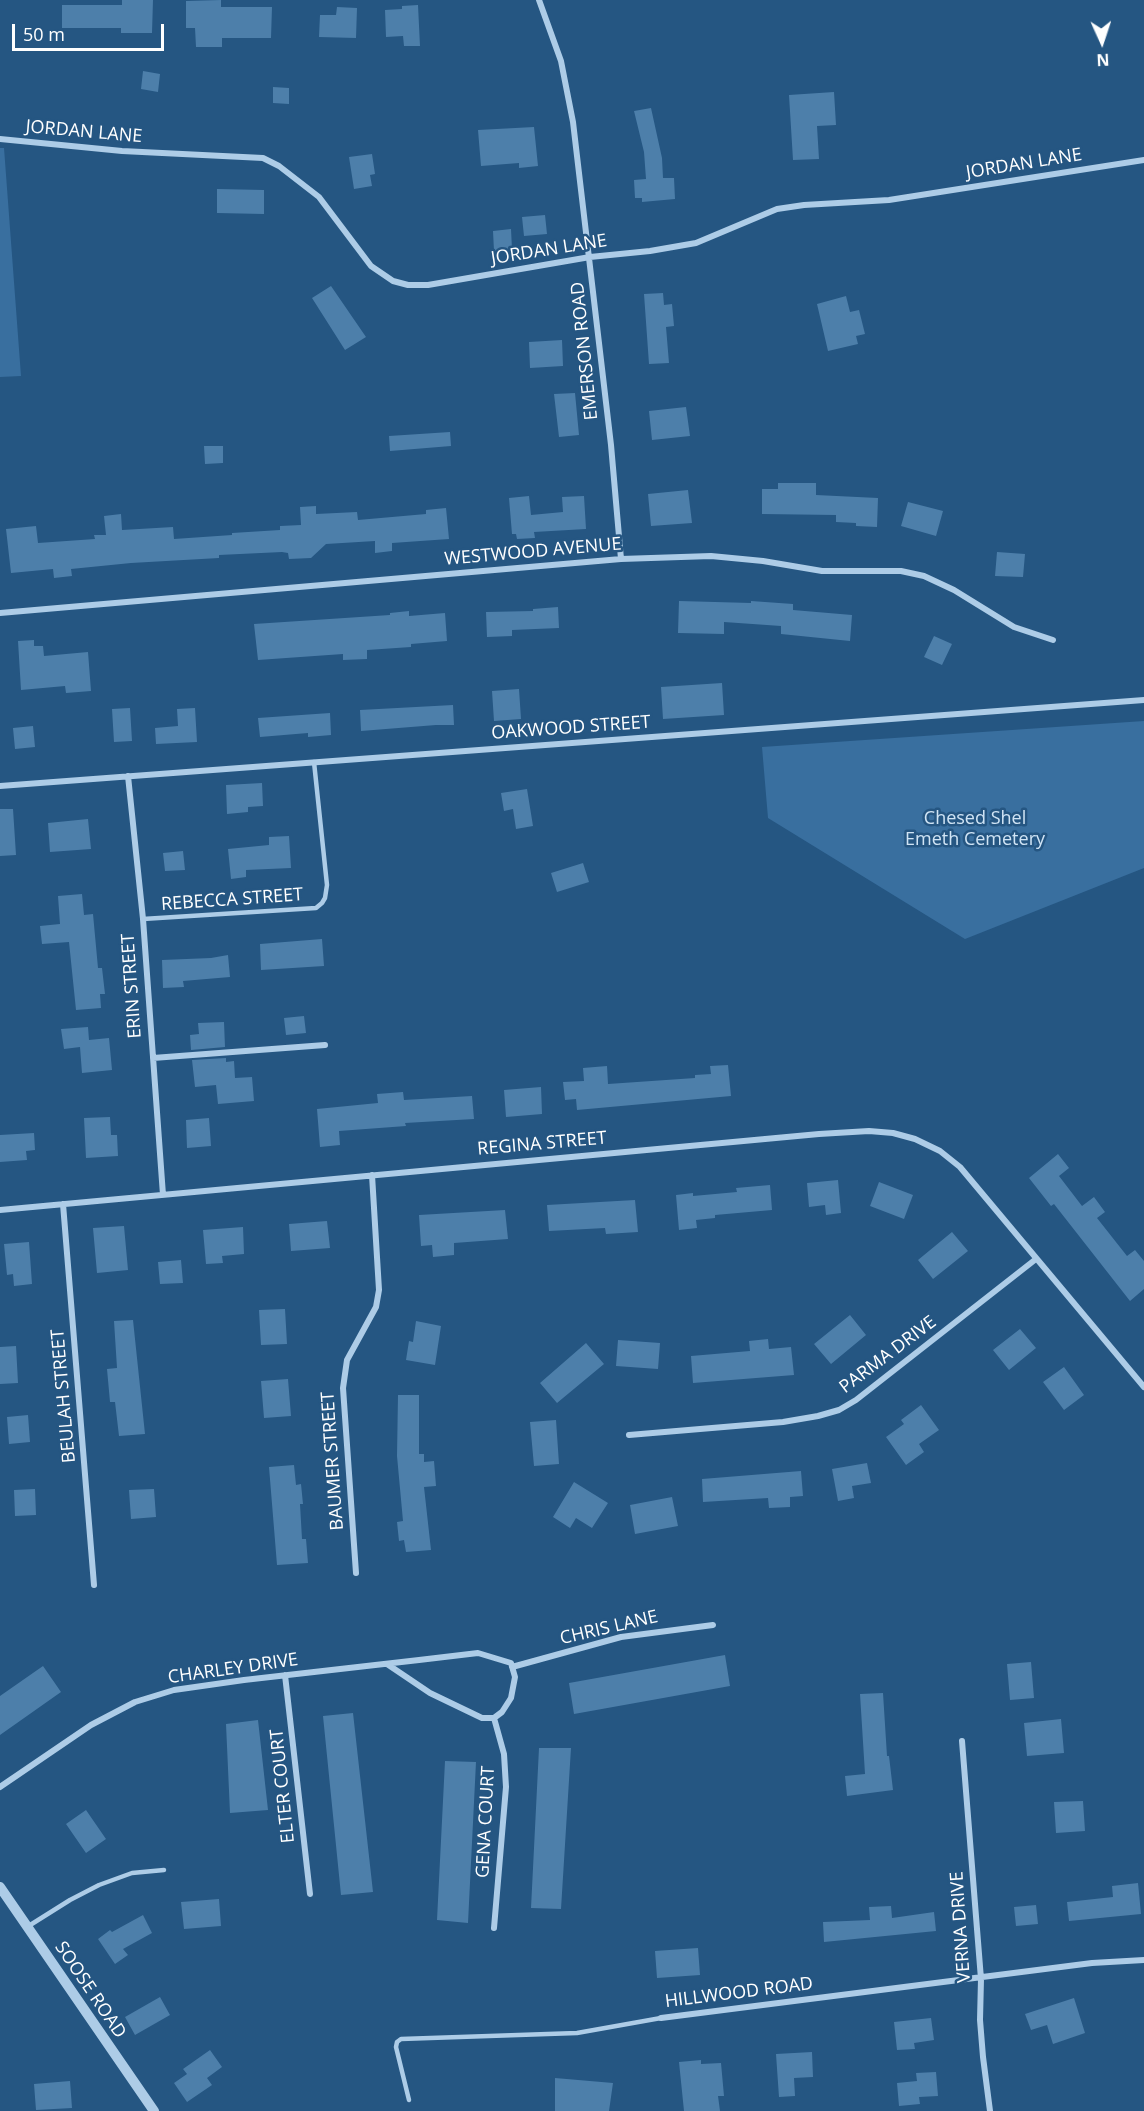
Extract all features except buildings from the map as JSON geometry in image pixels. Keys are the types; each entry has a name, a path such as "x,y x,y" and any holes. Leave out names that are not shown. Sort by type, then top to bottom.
{"street":[{"name":"EMERSON ROAD","path":"539,0 561,61 573,122 611,445 621,559"},
{"name":"JORDAN LANE","path":"0,139 123,151 263,158 279,166 319,197 371,266 393,281 408,285 428,285 590,257 650,251 696,243 777,209 804,205 890,200 1144,160"},
{"name":"WESTWOOD AVENUE","path":"0,613 621,559 711,556 763,561 822,571 901,572 924,576 954,590 1014,627 1053,640"},
{"name":"OAKWOOD STREET","path":"0,786 1144,700"},
{"name":"ERIN STREET","path":"128,776 143,919 163,1195"},
{"path":"153,1058 325,1045"},
{"name":"REGINA STREET","path":"0,1210 819,1134 869,1131 893,1133 915,1139 940,1151 960,1167 1144,1387"},
{"name":"BAUMER STREET","path":"356,1574 343,1388 347,1360 376,1307 378,1290 372,1174"},
{"name":"BEULAH STREET","path":"63,1204 94,1585"},
{"name":"PARMA DRIVE","path":"629,1435 783,1422 839,1410 856,1400 1036,1259"},
{"name":"CHRIS LANE","path":"512,1667 621,1637 713,1625"},
{"name":"CHARLEY DRIVE","path":"0,1787 91,1725 135,1702 174,1690 478,1653 511,1663 512,1667"},
{"path":"387,1664 448,1703 482,1718 494,1718 502,1712 511,1698 515,1677 512,1667"},
{"name":"ELTER COURT","path":"285,1675 310,1894"},
{"name":"GENA COURT","path":"494,1718 504,1754 507,1787 494,1928"},
{"name":"VERNA DRIVE","path":"963,1741 981,1978 981,2029 990,2111"},
{"name":"SOOSE ROAD","path":"0,1887 154,2111"},
{"name":"HILLWOOD ROAD","path":"661,2018 1092,1963 1144,1960"}],"lane":[{"name":"REBECCA STREET","path":"143,919 316,908 322,903 327,885 314,762"},
{"path":"27,1927 70,1900 99,1886 132,1873 164,1870"},
{"name":"HILLWOOD ROAD","path":"409,2100 396,2047 397,2042 401,2039 577,2033 661,2018"}],"green space":[{"path":"0,148 4,148 21,376 0,377"},
{"name":"Chesed Shel Emeth Cemetery","path":"1144,721 1144,868 965,939 768,818 762,747"}]}
